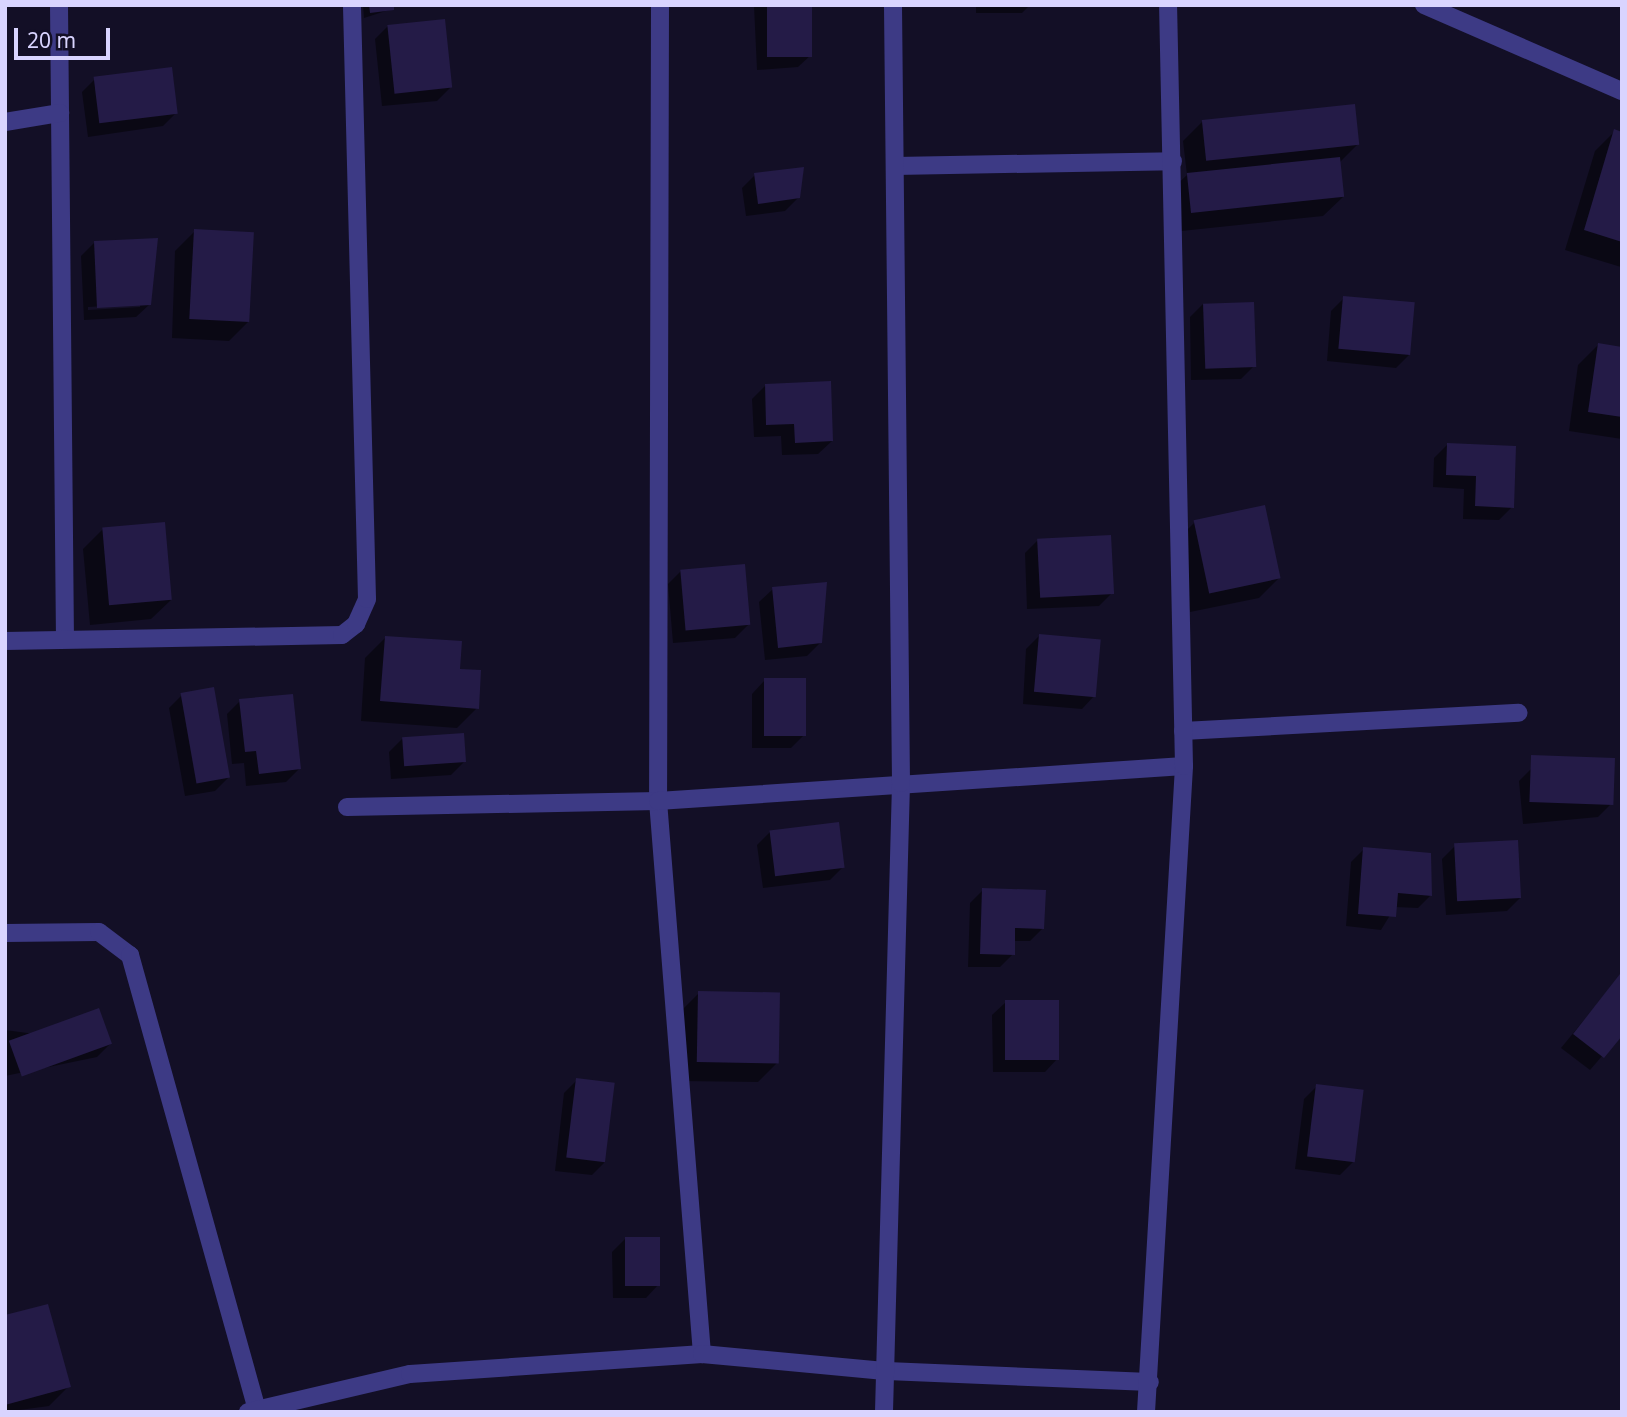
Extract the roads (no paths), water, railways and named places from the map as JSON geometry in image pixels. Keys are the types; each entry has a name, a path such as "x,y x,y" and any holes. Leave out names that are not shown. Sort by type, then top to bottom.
{"street":[{"path":"59,5 65,636"},
{"path":"5,640 65,636 342,635 356,624 367,599 352,5"},
{"path":"660,5 658,802 702,1354"},
{"path":"884,1412 901,783 893,5"},
{"path":"1146,1412 1150,1382 1184,766 1168,5"},
{"path":"1424,5 1622,91"},
{"path":"5,122 60,113"},
{"path":"895,166 1173,161"},
{"path":"1183,731 1519,713"},
{"path":"347,807 658,802 901,783 1184,766"},
{"path":"5,933 99,932 130,956 253,1411 410,1374 702,1354 887,1371 1150,1382"}]}
